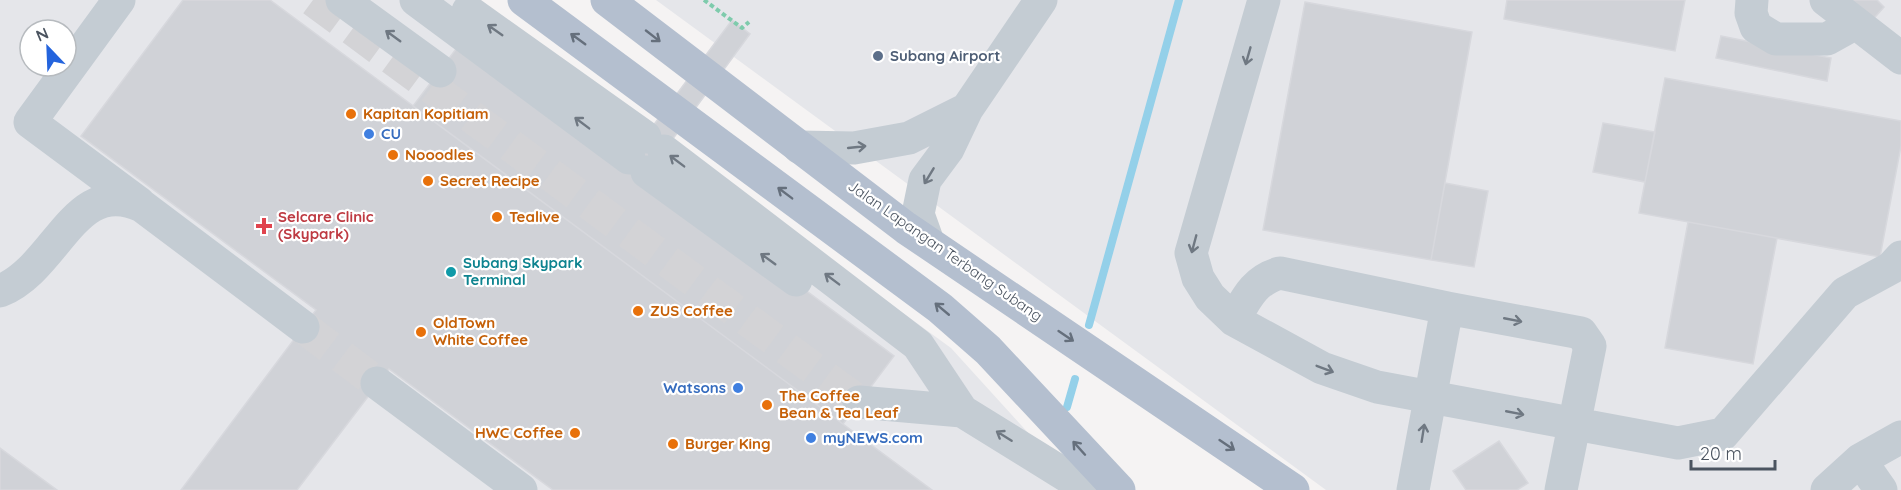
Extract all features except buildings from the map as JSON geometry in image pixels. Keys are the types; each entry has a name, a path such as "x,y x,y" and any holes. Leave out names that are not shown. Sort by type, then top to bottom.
{"main road":[{"path":"525,0 940,308 988,350 1115,487"},
{"name":"Jalan Lapangan Terbang Subang","path":"607,0 928,242 1293,490"}],"street":[{"path":"119,0 30,122 303,327"},
{"path":"342,0 440,71"},
{"path":"416,0 646,154 918,345 962,411"},
{"path":"452,0 646,154"},
{"path":"928,242 918,214 925,180 948,149 967,109 1041,0"},
{"path":"1264,0 1191,253 1198,278 1233,320 1322,368 1377,387 1678,444 1723,434 1845,293 1891,268 1901,257"},
{"path":"1752,0 1751,13 1756,27 1776,39 1827,39 1854,24"},
{"path":"1826,0 1854,24 1901,58"},
{"path":"799,147 854,148 909,138 967,109"},
{"path":"0,291 13,286 31,273 84,209 111,197 127,198 142,206"},
{"path":"1233,320 1253,288 1267,277 1280,273 1581,333 1590,346 1561,490"},
{"path":"1413,490 1447,308"},
{"path":"377,383 521,490"},
{"path":"866,394 962,411 1067,476 1090,486 1115,487"},
{"path":"1827,490 1860,460 1901,437"},
{"path":"1860,460 1881,490"}],"path":[{"path":"704,0 742,28 749,22"}],"shaded area":[{"path":"0,0 474,0 951,348 1080,490 0,490"},
{"path":"656,0 1901,0 1901,490 1326,490"}],"waterway":[{"path":"1089,325 1179,0"},
{"path":"1067,407 1075,379"}],"tunnel":[{"path":"313,0 859,402"},
{"path":"303,327 377,383"}],"place":[{"name":"Subang Airport","path":"878,56"},
{"name":"Kapitan Kopitiam","path":"351,114"},
{"name":"CU","path":"369,134"},
{"name":"Nooodles","path":"393,155"},
{"name":"Secret Recipe","path":"428,181"},
{"name":"Tealive","path":"497,217"},
{"name":"Selcare Clinic (Skypark)","path":"264,226"},
{"name":"Subang Skypark Terminal","path":"451,272"},
{"name":"ZUS Coffee","path":"638,311"},
{"name":"OldTown White Coffee","path":"421,332"},
{"name":"Watsons","path":"738,388"},
{"name":"The Coffee Bean & Tea Leaf","path":"767,405"},
{"name":"HWC Coffee","path":"575,433"},
{"name":"myNEWS.com","path":"811,438"},
{"name":"Burger King","path":"673,444"}]}
